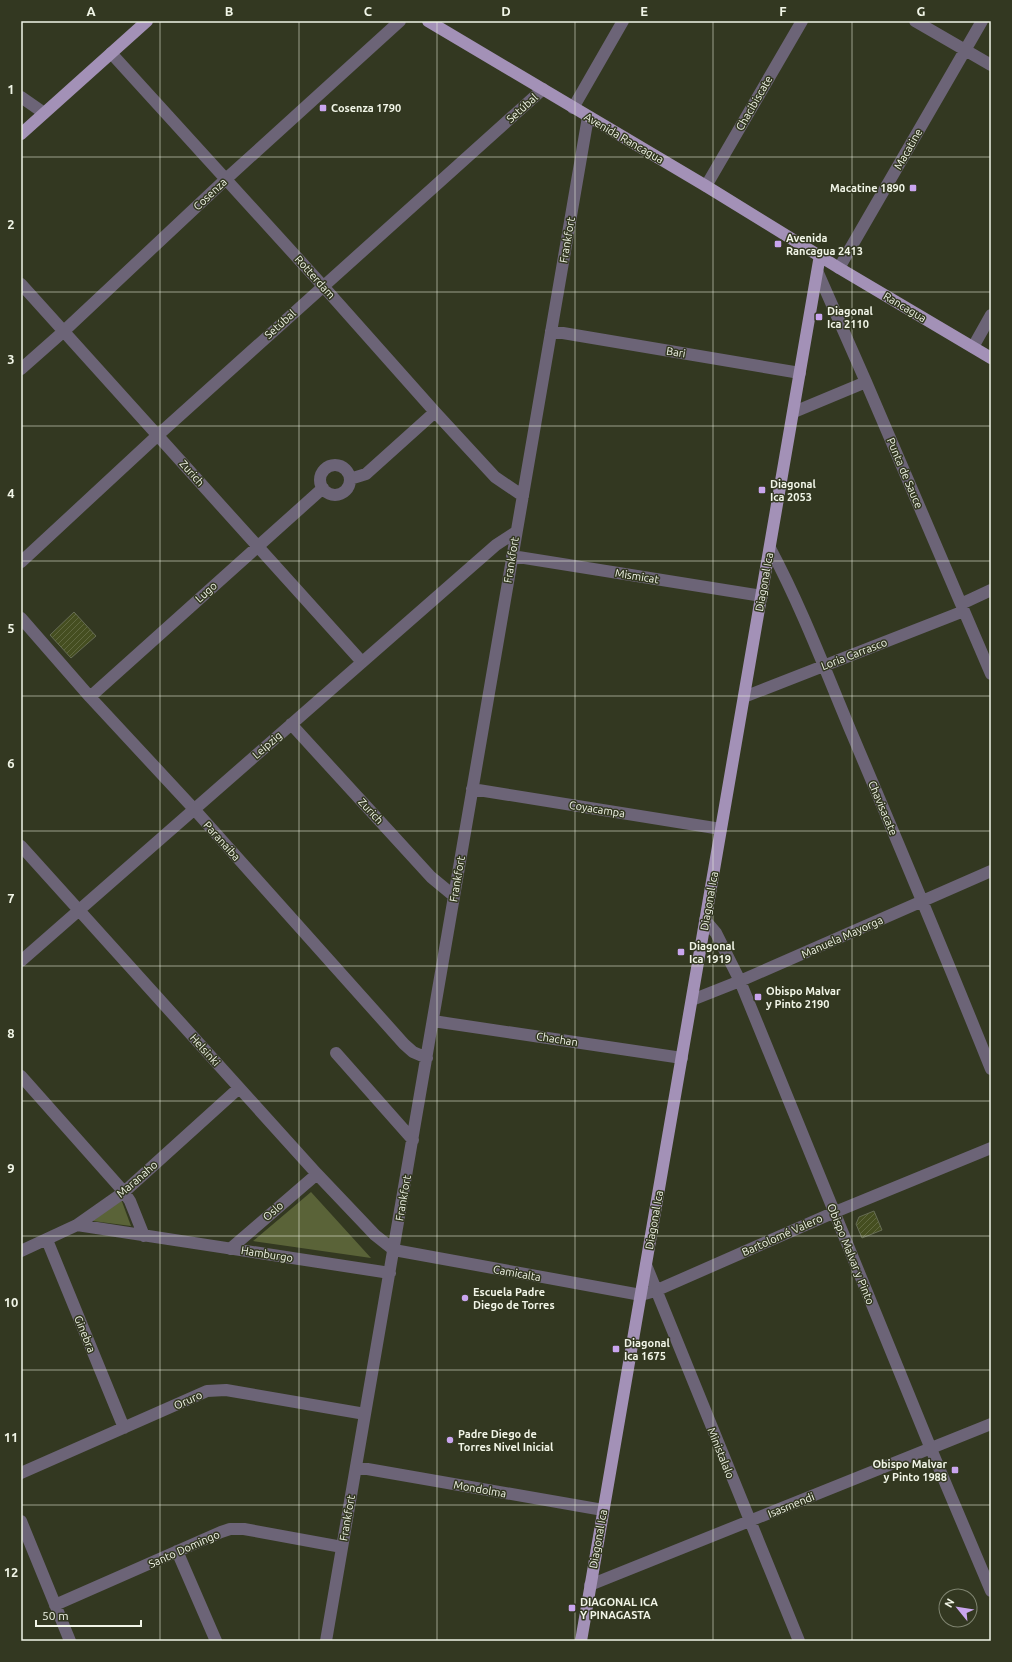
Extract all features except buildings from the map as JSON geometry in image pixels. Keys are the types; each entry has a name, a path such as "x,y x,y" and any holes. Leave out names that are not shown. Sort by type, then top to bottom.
{"main road":[{"path":"21,134 147,21"},
{"name":"Avenida Rancagua","path":"428,21 444,25 573,108 820,255"},
{"name":"Rancagua","path":"820,255 839,268 991,358"},
{"name":"Diagonal Ica","path":"583,1637 590,1585 820,255"}],"street":[{"name":"Cosenza","path":"21,369 64,331 226,179 400,21"},
{"path":"573,108 623,21"},
{"name":"Chacibiscate","path":"706,186 802,21"},
{"path":"915,21 991,65"},
{"name":"Macatine","path":"839,268 982,21"},
{"name":"Rotterdam","path":"111,53 323,286 434,412 495,477 522,496"},
{"name":"Setúbal","path":"21,562 158,435 542,89"},
{"path":"21,97 44,113"},
{"name":"Frankfort","path":"326,1641 588,117"},
{"name":"Punta de Sauce","path":"818,273 991,674"},
{"name":"Zurich","path":"21,284 362,662"},
{"path":"972,347 991,315"},
{"name":"Bari","path":"551,331 800,373"},
{"path":"794,412 866,382"},
{"path":"350,479 366,474 434,412"},
{"path":"333,466 343,467 350,479 348,489 340,494 330,494 323,488 321,483 322,474 329,467 333,466"},
{"name":"Lugo","path":"90,697 323,488"},
{"name":"Leipzig","path":"21,961 496,545 516,532"},
{"name":"Chavisacate","path":"770,548 781,568 823,666 923,902 991,1069"},
{"name":"Mismicat","path":"512,556 762,596"},
{"name":"Loria Carrasco","path":"744,697 823,666 963,607 991,590"},
{"name":"Paranaiba","path":"21,618 90,697 194,809 404,1044 413,1052 427,1058"},
{"name":"Zurich","path":"291,724 431,877 454,896"},
{"name":"Coyacampa","path":"472,789 721,829"},
{"name":"Helsinki","path":"21,846 317,1174 375,1236 394,1250"},
{"name":"Manuela Mayorga","path":"692,1000 740,981 991,871"},
{"name":"Obispo Malvar y Pinto","path":"705,920 716,933 740,981 931,1449 991,1591"},
{"name":"Chachan","path":"433,1021 682,1058"},
{"path":"336,1053 413,1140"},
{"path":"21,1076 124,1192 130,1201 144,1236"},
{"name":"Maranaho","path":"21,1251 78,1226 124,1192 239,1088"},
{"name":"Bartolomé Valero","path":"641,1295 655,1291 834,1212 991,1148"},
{"name":"Oslo","path":"230,1248 317,1174"},
{"name":"Hamburgo","path":"78,1226 390,1272"},
{"name":"Ginebra","path":"47,1240 124,1428"},
{"name":"Camicalta","path":"394,1250 641,1295"},
{"name":"Ministalalo","path":"646,1265 655,1291 799,1641"},
{"name":"Oruro","path":"21,1473 207,1391 216,1389 365,1414"},
{"name":"Isasmendi","path":"590,1585 991,1424"},
{"name":"Mondolma","path":"356,1467 603,1510"},
{"path":"21,1521 70,1641"},
{"name":"Santo Domingo","path":"56,1604 230,1529 244,1529 342,1547"},
{"path":"177,1551 216,1641"}],"green space":[{"path":"311,1192 371,1258 253,1241"},
{"path":"121,1199 131,1226 93,1221"}],"place":[{"name":"Cosenza 1790","path":"323,108"},
{"name":"Macatine 1890","path":"913,188"},
{"name":"Avenida Rancagua 2413","path":"778,244"},
{"name":"Diagonal Ica 2110","path":"819,317"},
{"name":"Diagonal Ica 2053","path":"762,490"},
{"name":"Diagonal Ica 1919","path":"681,952"},
{"name":"Obispo Malvar y Pinto 2190","path":"758,997"},
{"name":"Escuela Padre Diego de Torres","path":"465,1298"},
{"name":"Diagonal Ica 1675","path":"616,1349"},
{"name":"Padre Diego de Torres Nivel Inicial","path":"450,1440"},
{"name":"Obispo Malvar y Pinto 1988","path":"955,1470"},
{"name":"DIAGONAL ICA Y PINAGASTA","path":"572,1608"}]}
